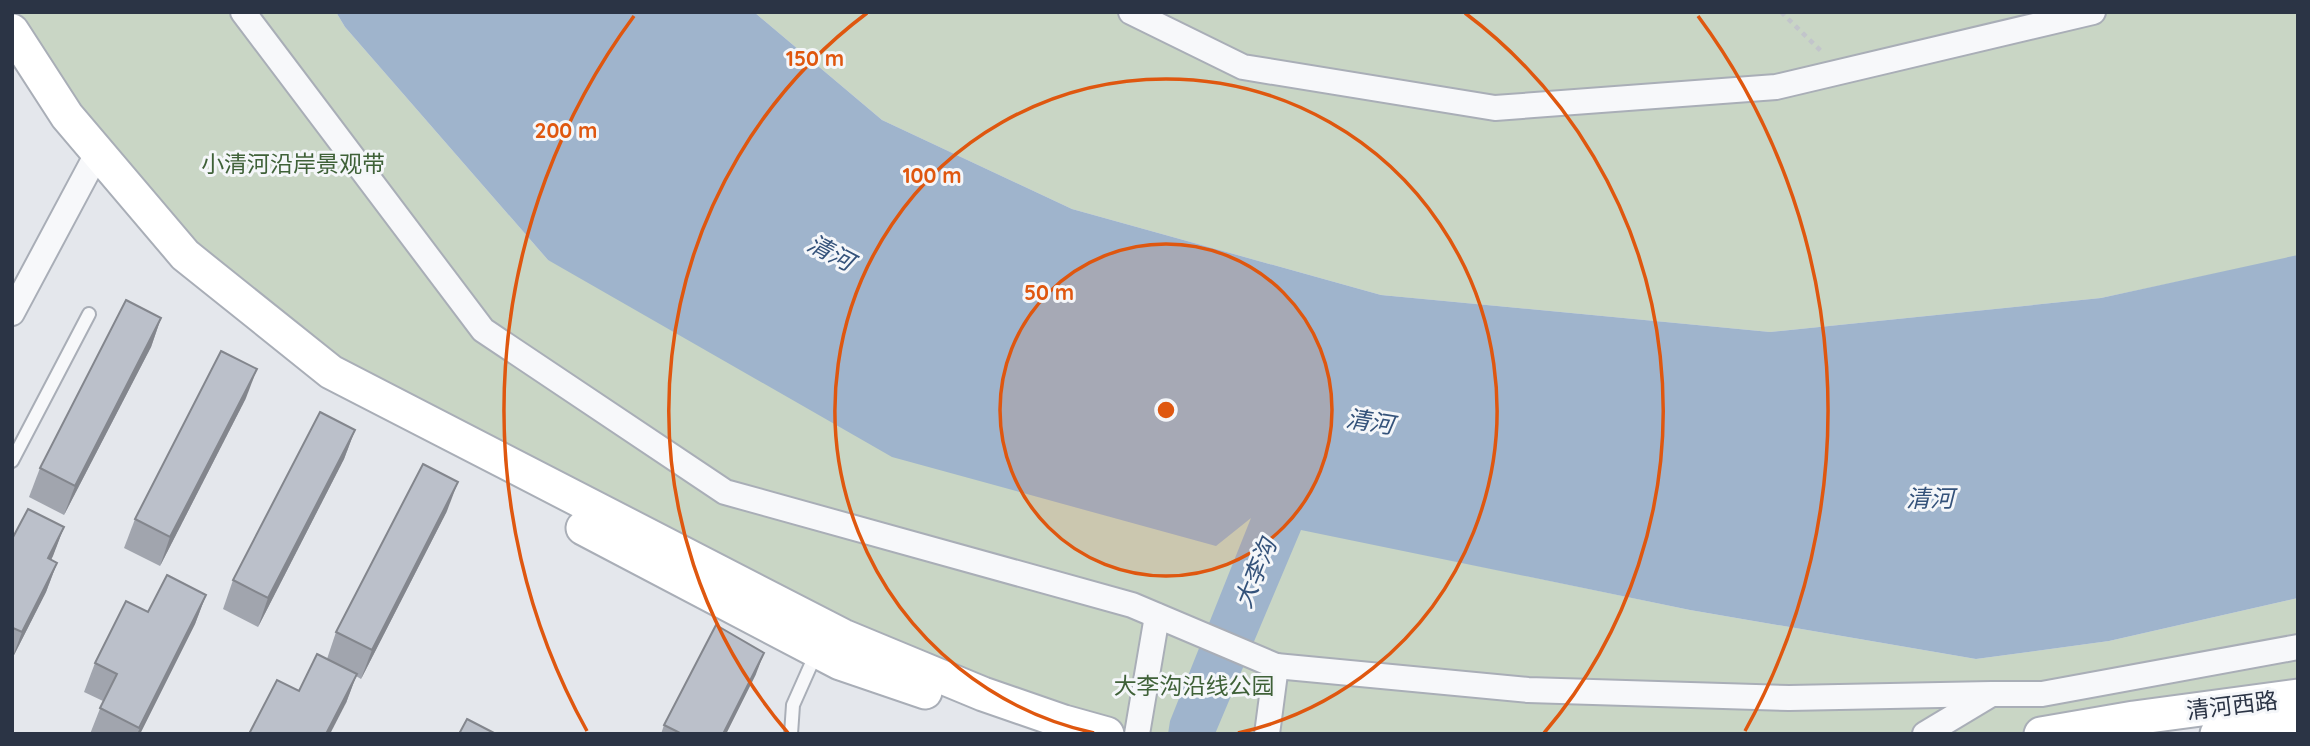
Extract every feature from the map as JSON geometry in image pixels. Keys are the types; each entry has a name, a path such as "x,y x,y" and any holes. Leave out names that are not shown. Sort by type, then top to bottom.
{"main road":[{"path":"12,31 92,160 172,271 321,391 840,663 1043,734"},
{"path":"12,69 41,114 92,160 185,255 331,372 843,636 983,694 1107,734"},
{"name":"清河西路","path":"2041,734 2134,718 2298,696"},
{"path":"2217,734 2298,714"}],"street":[{"path":"243,12 483,330 725,492 1132,605 1267,662 1528,690 1788,698 2042,694 2298,647"},
{"path":"1131,12 1243,67 1495,108 1776,87 2093,12"},
{"path":"12,313 92,160"},
{"path":"1137,734 1163,618"},
{"path":"1266,734 1267,662"},
{"path":"1924,734 1991,694"}],"lane":[{"path":"12,461 89,314"},
{"path":"790,734 793,705 817,651"}],"path":[{"path":"1781,12 1840,71"}],"green space":[{"name":"小清河沿岸景观带","path":"12,12 336,12 345,27 548,260 1252,516 1301,529 1690,610 1976,659 2109,641 2298,598 2298,696 2041,734 1077,734 326,380 198,249 12,45"},
{"path":"754,12 2298,12 2298,256 2101,298 1770,332 1381,295 1072,209 882,120"}],"water":[{"path":"336,12 754,12 882,120 1072,209 1381,295 1770,332 2101,298 2298,255 2298,598 2109,641 1976,659 1690,610 1301,530 1215,734 1168,734 1170,721 1251,518 1216,546 892,457 548,260 345,27"}],"building":[{"path":"126,300 161,318 75,486 40,468"},
{"path":"221,351 257,369 170,537 135,519"},
{"path":"320,412 355,430 268,598 233,580"},
{"path":"423,464 458,482 372,650 336,632"},
{"path":"28,509 64,527 48,558 57,563 22,632 12,629 12,539"},
{"path":"167,575 206,595 139,728 100,708 117,674 95,663 126,601 148,612"},
{"path":"716,625 764,653 723,734 682,734 664,725"},
{"path":"317,654 357,674 326,734 249,734 277,680 299,691"},
{"path":"467,719 496,734 459,734"}],"water label":[{"name":"清河","path":"831,252"},
{"name":"清河","path":"1370,421"},
{"name":"清河","path":"1930,498"},
{"name":"大李沟","path":"1255,573"}],"park label":[{"name":"大李沟沿线公园","path":"1194,685"}]}
